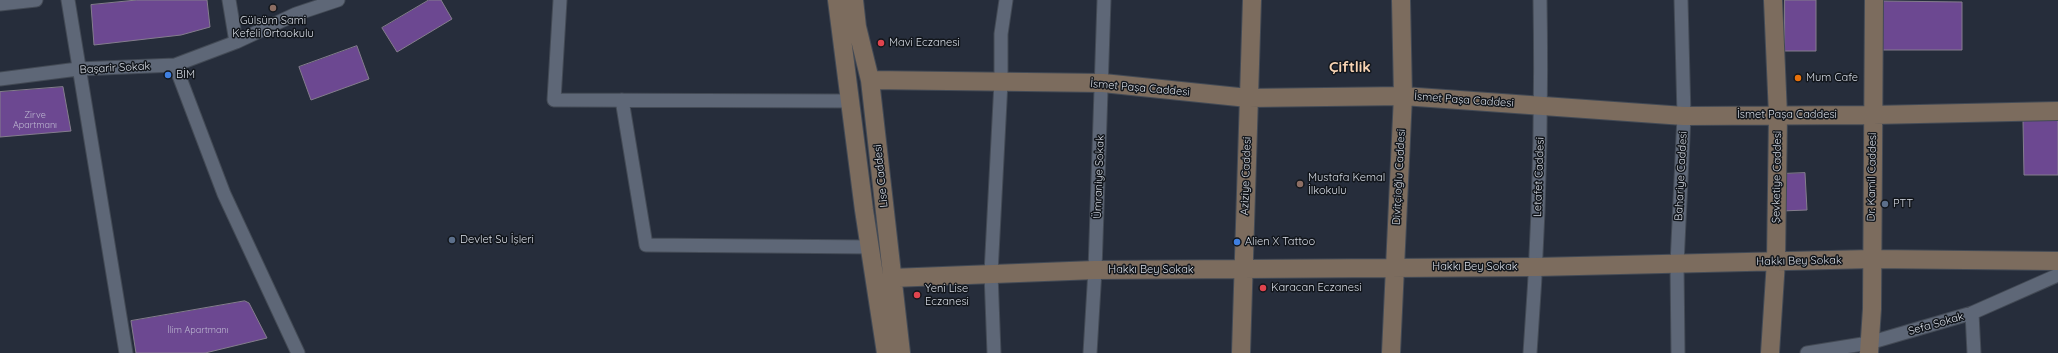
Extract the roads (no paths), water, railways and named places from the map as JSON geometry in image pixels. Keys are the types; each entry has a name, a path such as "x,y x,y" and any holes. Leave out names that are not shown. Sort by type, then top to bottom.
{"street":[{"path":"0,4 36,0"},
{"path":"68,0 78,69 126,353"},
{"path":"229,0 236,42"},
{"name":"Başarir Sokak","path":"0,79 78,69 175,65 236,42 296,14 338,0"},
{"path":"560,0 554,100 851,101"},
{"name":"Lise Caddesi","path":"837,0 864,210 871,247 886,353"},
{"name":"Lise Caddesi","path":"854,0 857,27 870,80 901,353"},
{"path":"994,353 991,273 1001,82 1001,34 1006,0"},
{"name":"Ümraniye Sokak","path":"1090,353 1103,83 1104,0"},
{"name":"Aziziye Caddesi","path":"1241,353 1252,0"},
{"name":"Divitçioğlu Caddesi","path":"1391,353 1403,96 1401,0"},
{"name":"Letafet Caddesi","path":"1530,353 1536,267 1542,105 1540,0"},
{"name":"Bahariye Caddesi","path":"1678,353 1677,264 1684,116 1681,0"},
{"name":"Şevketiye Caddesi","path":"1770,353 1776,261 1778,115 1773,0"},
{"name":"Dr. Kamil Caddesi","path":"1869,348 1872,309 1874,0"},
{"path":"175,65 224,194 298,353"},
{"name":"İsmet Paşa Caddesi","path":"870,80 1103,83 1248,98 1403,96 1684,116 1873,115 2058,111"},
{"path":"622,100 646,245 871,247"},
{"name":"Hakkı Bey Sokak","path":"892,278 1095,270 1536,267 1872,259 2058,261"},
{"name":"Sefa Sokak","path":"1807,353 1869,348 1972,313 2058,275"},
{"path":"1972,313 1974,353"}],"place":[{"name":"Gülsüm Sami Kefeli Ortaokulu","path":"273,8"},
{"name":"Mavi Eczanesi","path":"881,43"},
{"name":"BİM","path":"168,75"},
{"name":"Mum Cafe","path":"1798,78"},
{"name":"Mustafa Kemal İlkokulu","path":"1300,184"},
{"name":"PTT","path":"1885,204"},
{"name":"Devlet Su İşleri","path":"452,240"},
{"name":"Alien X Tattoo","path":"1237,242"},
{"name":"Karacan Eczanesi","path":"1263,288"},
{"name":"Yeni Lise Eczanesi","path":"917,295"}],"district":[{"name":"Çiftlik","path":"1350,67"}]}
